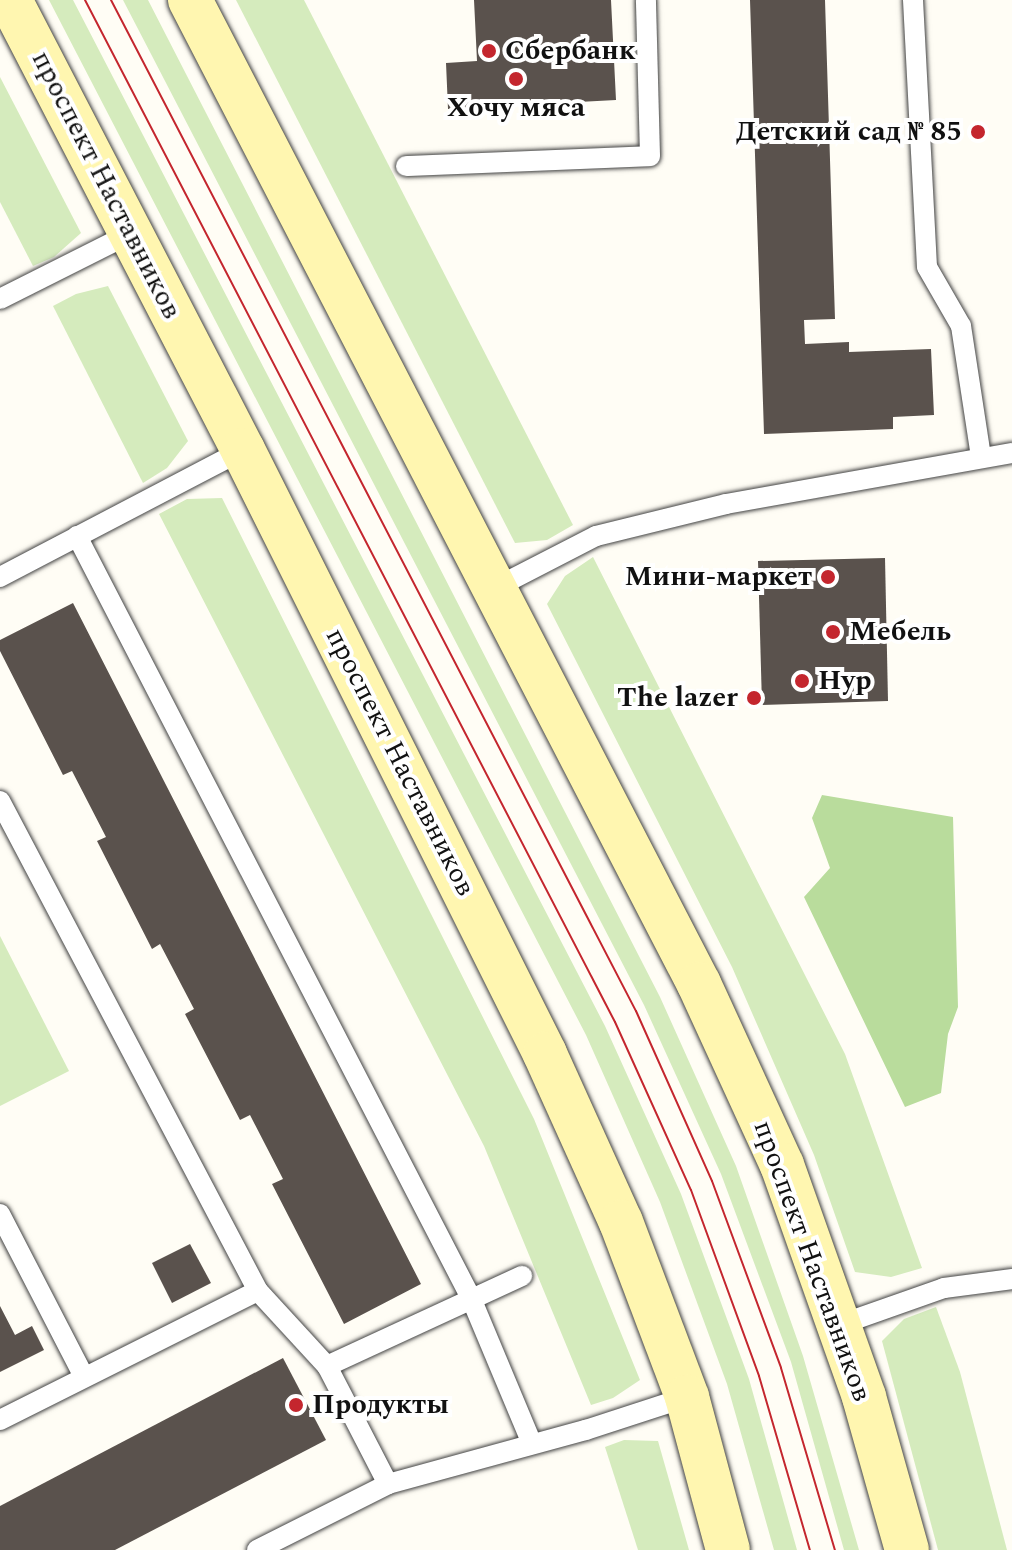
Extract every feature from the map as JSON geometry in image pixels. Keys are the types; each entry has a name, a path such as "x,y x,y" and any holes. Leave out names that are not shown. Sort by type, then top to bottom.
{"main road":[{"name":"проспект Наставников","path":"10,0 243,450 545,1054 621,1222 687,1397 728,1550"},
{"name":"проспект Наставников","path":"190,0 699,984 782,1165 864,1397 907,1550"}],"lane":[{"path":"406,166 650,156 646,0"},
{"path":"913,0 927,267 961,326 981,456"},
{"path":"0,299 131,233"},
{"path":"0,577 243,450"},
{"path":"493,589 596,536 726,504 981,456 1012,453"},
{"path":"77,536 471,1298 532,1444"},
{"path":"0,801 258,1291 327,1366 388,1484"},
{"path":"0,1214 84,1377"},
{"path":"327,1366 522,1276"},
{"path":"839,1325 944,1288 1012,1279"},
{"path":"0,1420 258,1291"},
{"path":"257,1550 388,1484 687,1397"}],"green space":[{"path":"49,0 73,0 605,1026 681,1194 749,1379 797,1550 774,1550 727,1384 660,1202 586,1035"},
{"path":"123,0 148,0 660,997 736,1166 803,1356 859,1550 844,1550 791,1362 721,1174 644,1005"},
{"path":"236,0 304,0 573,525 547,540 515,543"},
{"path":"0,77 81,233 54,257 33,266 0,202"},
{"path":"108,286 188,441 167,468 143,483 53,306 76,294"},
{"path":"222,498 534,1119 640,1380 613,1398 591,1405 484,1146 159,514 187,499"},
{"path":"593,557 845,1054 922,1268 891,1277 855,1272 814,1155 732,967 547,604 565,576"},
{"path":"822,795 953,817 958,1007 948,1034 941,1093 905,1107 804,897 830,868 812,818"},
{"path":"0,936 69,1071 0,1106"},
{"path":"936,1307 960,1372 1007,1550 938,1550 882,1341 904,1319"},
{"path":"624,1440 658,1441 689,1550 638,1550 605,1447"}],"building":[{"path":"474,0 611,0 616,100 448,109 446,63 477,61"},
{"path":"750,0 825,0 835,319 804,320 805,344 849,342 849,352 931,349 934,415 893,417 893,429 764,434"},
{"path":"885,558 888,701 762,705 758,561"},
{"path":"73,603 421,1284 344,1324 272,1184 283,1179 250,1115 240,1120 185,1014 194,1009 160,944 152,949 97,841 106,837 72,771 63,775 0,651 0,640"},
{"path":"190,1244 211,1283 172,1303 152,1263"},
{"path":"0,1306 15,1335 32,1326 44,1350 0,1372"},
{"path":"283,1358 326,1440 115,1550 0,1550 0,1506"}],"tram line":[{"path":"85,0 615,1022 691,1190 759,1376 810,1550"},
{"path":"111,0 636,1011 712,1181 781,1368 835,1550"}],"place":[{"name":"Сбербанк","path":"489,51"},
{"name":"Хочу мяса","path":"516,79"},
{"name":"Детский сад № 85","path":"978,132"},
{"name":"Мини-маркет","path":"828,577"},
{"name":"Мебель","path":"833,632"},
{"name":"Нур","path":"802,681"},
{"name":"The lazer","path":"754,698"},
{"name":"Продукты","path":"296,1405"}]}
